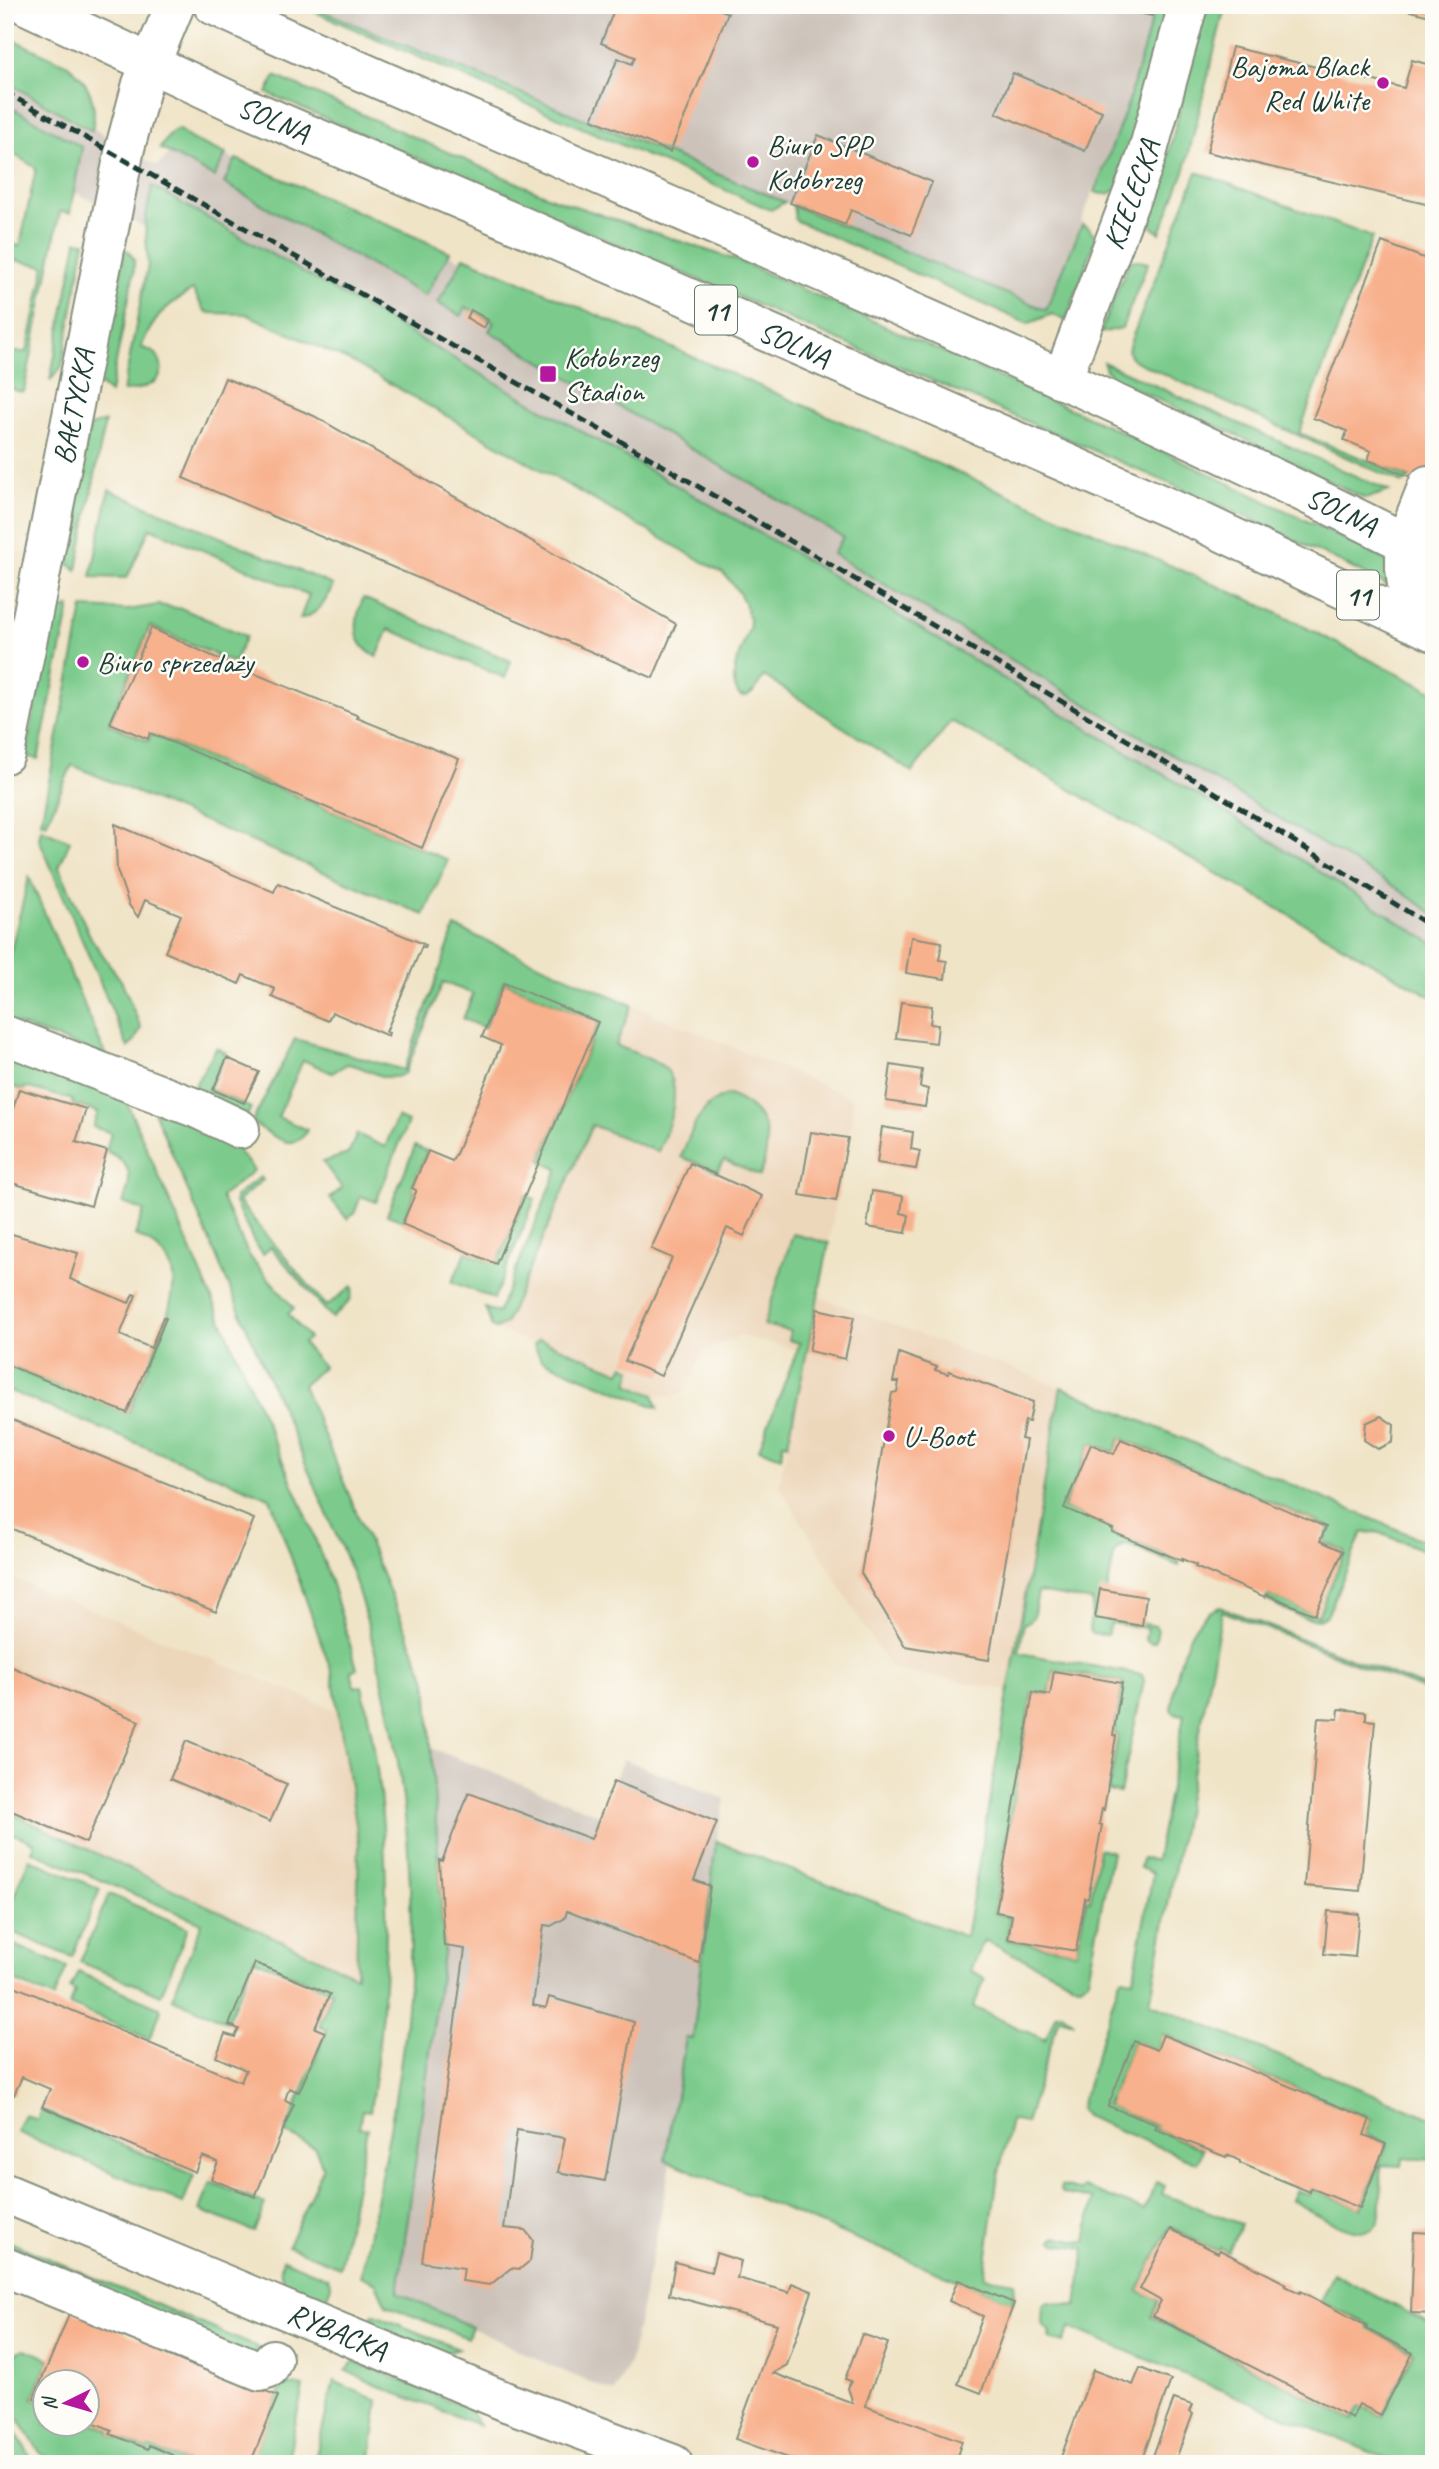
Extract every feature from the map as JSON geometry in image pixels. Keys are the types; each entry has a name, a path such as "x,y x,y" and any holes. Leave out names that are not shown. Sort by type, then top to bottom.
{"main road":[{"name":"SOLNA","path":"26,5 233,102 651,281 1201,522 1423,626"},
{"path":"150,64 175,5"},
{"name":"SOLNA","path":"213,5 1062,380 1236,460 1420,550"},
{"name":"KIELECKA","path":"1062,380 1146,158 1188,5"},
{"name":"BAŁTYCKA","path":"5,754 125,148 150,64"},
{"path":"1423,626 1405,568 1420,550 1427,485"},
{"path":"5,1035 198,1109 240,1129"},
{"name":"RYBACKA","path":"5,2193 496,2398 673,2464"},
{"path":"5,2267 260,2371 269,2368 273,2359"}],"shaded area":[{"path":"308,5 1156,5 1127,106 1046,310"},
{"path":"5,42 59,68 94,129 157,166 186,138 1261,616 1434,713 1434,997 946,700 912,772 740,660 762,596 451,417 439,399 169,239 66,188 5,147"},
{"path":"632,1005 853,1098 853,1111 819,1297 1061,1387 1008,1690 890,1669 779,1485 807,1352 740,1336 704,1351 685,1392 670,1396 654,1395 496,1329"},
{"path":"5,1575 339,1711 359,1843 356,1977 5,1810"},
{"path":"431,1748 600,1815 623,1759 725,1799 716,1841 693,2040 671,2163 631,2358 615,2393 398,2293 444,1946"}],"green space":[{"path":"299,5 308,5 785,202 771,210"},
{"path":"1156,5 1167,5 1119,188 1108,194 1095,192 1127,106"},
{"path":"1217,6 1225,7 1185,169 1160,233 1150,225 1147,216 1166,163 1204,15"},
{"path":"5,36 68,65 76,72 87,86 93,103 92,131 5,81"},
{"path":"275,76 554,199 739,261 1140,440 1387,560 1389,586 1255,521 267,93"},
{"path":"5,104 82,147 70,213 60,211 24,392 16,391 5,383 5,352 27,352 45,266 14,260 7,254 8,244 20,246 36,168 5,149"},
{"path":"178,129 191,139 226,154 214,177 160,148 171,133"},
{"path":"236,159 450,252 425,296 224,183"},
{"path":"1197,172 1372,237 1299,433 1411,478 1403,483 1131,357 1128,351 1130,343"},
{"path":"152,186 791,551 1198,795 1434,944 1434,998 951,721 912,772 764,676 751,694 740,696 734,680 735,671 750,626 742,598 724,574 352,362 246,314 209,313 204,310 193,290 161,313 141,347 158,356 161,365 159,377 143,388 123,391 148,265 145,222"},
{"path":"793,205 1046,310 1082,224 1096,237 1066,321 1052,314 1028,324 795,220"},
{"path":"77,241 85,242 62,366 50,381"},
{"path":"125,250 129,251 134,260 134,272 110,393 98,383"},
{"path":"464,257 1261,605 1434,692 1434,914 1395,887 833,554 843,537 489,331 494,322 466,307 461,316 438,303"},
{"path":"1135,260 1148,263 1122,328 1100,333 1129,262"},
{"path":"1103,362 1389,491 1365,499 1243,438 1117,381 1106,370"},
{"path":"105,422 77,570 69,564 64,553 90,426"},
{"path":"109,490 333,585 321,607 300,619 309,595 150,528 127,578 91,577"},
{"path":"363,598 511,661 505,678 389,629 377,657 363,646 357,631"},
{"path":"158,605 183,609 246,636 234,663 150,626 109,724 148,741 151,734 448,860 424,915 72,765 46,824 41,822 83,608 128,610"},
{"path":"70,607 38,759 25,756 53,615 58,610"},
{"path":"41,829 70,841 59,867 91,938 122,982 141,1028 128,1048 39,839"},
{"path":"29,877 106,1056 5,1020 5,974"},
{"path":"455,927 632,1005 616,1045 661,1065 671,1076 674,1087 672,1110 658,1152 592,1125 506,1323 496,1329 492,1327 485,1308 498,1313 558,1169 542,1162 541,1158 599,1022 504,982 484,1028 463,1019 473,994 443,982 405,1073 383,1076 347,1064 332,1073 303,1060 278,1117 307,1130 302,1138 295,1142 281,1140 252,1122 295,1039 404,1070"},
{"path":"216,1048 226,1053 209,1089 251,1108 247,1116 191,1092"},
{"path":"15,1054 124,1096 306,1515 331,1581 357,1668 351,1671 355,1687 362,1686 380,1792 386,1951 383,2005 370,2111 362,2110 359,2127 367,2129 340,2267 288,2246 323,2167 315,2148 285,2133 327,2030 319,2026 332,1992 254,1959 227,2022 172,1998 202,1923 32,1851 35,1843 5,1830 5,1810 356,1976 359,1843 332,1673 270,1498 5,1389 5,1364 128,1413 157,1344 173,1289 173,1276 165,1256 155,1246 135,1235 144,1211 123,1203 128,1186 128,1172 121,1161 106,1151 111,1133 93,1127 98,1112 72,1104 73,1100 25,1087 24,1090 5,1085"},
{"path":"729,1095 753,1109 764,1127 766,1150 760,1176 724,1160 717,1171 681,1157 704,1111 719,1098"},
{"path":"152,1107 241,1147 238,1151 254,1170 221,1197 250,1257 294,1308 288,1314 309,1338 303,1343 323,1367 303,1385 427,1681 444,1946 398,2293 472,2327 467,2338 386,2305 376,2283 361,2276 398,2083 410,1962 408,1849 394,1737 368,1626 352,1572"},
{"path":"397,1117 408,1122 376,1202 361,1196 354,1214 347,1219 330,1198 342,1188 323,1162 348,1154 357,1134 385,1147"},
{"path":"415,1146 427,1151 412,1188 416,1190 403,1221 387,1215"},
{"path":"260,1177 263,1180 238,1201 317,1295 327,1306 352,1286 350,1301 332,1318 271,1247 263,1254 255,1244 235,1203 235,1197"},
{"path":"526,1195 535,1199 494,1299 452,1282 466,1252 497,1264"},
{"path":"793,1234 829,1243 788,1444 783,1443 781,1457 759,1449 800,1343 789,1340 790,1331 764,1325"},
{"path":"539,1339 620,1372 624,1365 632,1370 628,1384 654,1395 658,1408 541,1360 534,1345"},
{"path":"1061,1387 1434,1545 1434,1554 1377,1532 1362,1533 1328,1614 1322,1618 1306,1618 1266,1600 1269,1595 1318,1616 1345,1551 1323,1542 1329,1527 1121,1438 1114,1452 1091,1443 1063,1508 1180,1562 1179,1566 1128,1545 1115,1551 1106,1597 1098,1615 1155,1626 1158,1630 1155,1642 1145,1640 1147,1628 1110,1623 1107,1635 1092,1634 1089,1630 1093,1601 1038,1592 1033,1618 1024,1623 1019,1653 1142,1675 1144,1681 1120,1793 1109,1791 1118,1735 1114,1734 1123,1682 1054,1670 1049,1694 1032,1692 994,1913 1010,1917 1007,1940 1076,1952 1086,1900 1090,1901 1099,1849 1112,1851 1088,1979 1078,1985 984,1940 970,1970 985,1980 973,2007 1045,2040 1057,2014 1062,2013 1074,2022 1059,2018 1026,2123 1011,2120 997,2181 984,2277 1015,2282 1013,2303 665,2160 686,2038 693,2039 716,1841 966,1937"},
{"path":"1220,1607 1434,1691 1434,1694 1222,1611 1150,2003 1434,2119 1434,2160 1403,2158 1402,2166 1381,2165 1379,2220 1373,2228 1364,2231 1338,2225 1291,2200 1296,2190 1309,2195 1311,2189 1361,2208 1387,2144 1365,2134 1371,2119 1163,2034 1156,2050 1134,2041 1107,2105 1202,2149 1197,2163 1085,2116 1080,2109 1119,1981 1123,1978 1133,1980 1153,1873 1140,1868 1142,1859 1156,1860 1184,1715 1174,1713 1171,1709 1179,1666 1198,1623 1208,1613"},
{"path":"29,1859 100,1889 72,1957 5,1929 5,1917"},
{"path":"109,1894 188,1928 161,1995 80,1962"},
{"path":"5,1941 67,1967 54,1998 5,1977"},
{"path":"78,1972 159,2007 161,2011 149,2039 69,2005 75,1991 70,1989"},
{"path":"41,2110 194,2175 183,2203 17,2132 25,2115 37,2120"},
{"path":"211,2182 265,2204 254,2232 200,2210"},
{"path":"1157,2182 1165,2186 1162,2194 1241,2224 1228,2252 1220,2247 1218,2251 1170,2227 1138,2290 1159,2301 1152,2317 1353,2420 1360,2406 1382,2416 1414,2353 1368,2328 1369,2325 1320,2301 1333,2273 1434,2326 1434,2464 1399,2464 1070,2327 1063,2343 1050,2338 1051,2332 1042,2324 1043,2304 1048,2302 1077,2306 1085,2248 1056,2244 1052,2240 1057,2237 1086,2242 1093,2199 1063,2194 1060,2191 1061,2186 1081,2191 1084,2187 1144,2210"},
{"path":"5,2240 259,2348 255,2356 5,2249"},
{"path":"283,2259 328,2278 331,2286 323,2307 298,2296 285,2285 281,2269"},
{"path":"373,2314 459,2349 440,2354 368,2326"},
{"path":"25,2349 50,2359 46,2368 32,2368 32,2438 102,2438 102,2427 110,2430 110,2434 148,2450 149,2447 191,2464 64,2464 41,2454 5,2398 5,2380 17,2352"},
{"path":"354,2361 468,2408 479,2425 346,2371"},
{"path":"334,2381 378,2401 370,2464 314,2464"},
{"path":"283,2383 303,2387 287,2464 250,2464"},
{"path":"5,2415 35,2464 5,2464"}],"building":[{"path":"616,5 710,5 728,13 670,152 592,119 618,58 632,64 635,57 601,43"},
{"path":"1132,5 1155,5 1152,16 1131,11"},
{"path":"1434,5 1434,17 1390,6"},
{"path":"1232,47 1404,88 1412,60 1434,66 1434,206 1207,152"},
{"path":"1013,73 1102,111 1085,151 996,113"},
{"path":"818,135 932,182 911,235 851,210 845,225 790,203"},
{"path":"1382,242 1434,262 1434,486 1368,460 1371,451 1344,440 1347,431 1313,418"},
{"path":"471,310 488,320 484,328 467,318"},
{"path":"225,378 314,416 676,624 653,678 183,478"},
{"path":"151,628 221,660 359,716 357,718 459,759 422,848 150,733 148,739 110,723"},
{"path":"115,824 274,892 278,883 426,945 425,948 422,946 386,1032 389,1033 388,1036 332,1012 328,1021 272,997 275,989 243,975 239,984 165,952 181,915 145,900 138,917 129,905 117,870"},
{"path":"911,937 942,942 939,960 947,961 945,979 906,973"},
{"path":"504,983 598,1022 496,1264 402,1224 416,1192 412,1188 428,1151 452,1161 456,1154 501,1045 482,1037"},
{"path":"901,1002 932,1006 930,1024 938,1025 936,1043 896,1038"},
{"path":"227,1058 259,1072 244,1103 213,1090"},
{"path":"891,1065 922,1070 920,1087 928,1089 925,1107 886,1101"},
{"path":"19,1089 86,1109 76,1142 107,1151 91,1206 12,1183 5,1202 5,1136"},
{"path":"882,1127 913,1132 911,1149 920,1151 916,1169 877,1163"},
{"path":"811,1132 848,1138 836,1201 800,1195"},
{"path":"690,1163 762,1196 744,1236 727,1228 661,1376 625,1361 672,1258 651,1249"},
{"path":"872,1191 903,1196 901,1213 909,1215 906,1233 867,1227"},
{"path":"5,1232 78,1253 70,1279 129,1303 133,1294 136,1295 120,1335 151,1348 163,1317 166,1318 127,1413 5,1364"},
{"path":"817,1309 854,1317 845,1359 809,1351"},
{"path":"899,1353 937,1367 935,1370 948,1374 949,1371 1033,1402 1029,1422 1025,1421 1021,1439 1026,1440 989,1660 905,1646 861,1573 892,1393 897,1392 898,1388 899,1382 893,1382"},
{"path":"1381,1416 1394,1425 1393,1442 1378,1449 1364,1440 1366,1423"},
{"path":"5,1417 254,1519 216,1612 5,1526"},
{"path":"1121,1439 1326,1527 1320,1541 1343,1551 1315,1615 1266,1594 1265,1597 1182,1559 1112,1532 1113,1529 1064,1508 1091,1444 1114,1454"},
{"path":"1100,1589 1146,1597 1142,1626 1095,1618"},
{"path":"5,1664 139,1721 86,1843 5,1808"},
{"path":"1054,1671 1122,1683 1104,1810 1102,1809 1099,1824 1102,1825 1076,1951 1008,1939 1012,1915 996,1912 1033,1692 1050,1695"},
{"path":"1339,1709 1366,1712 1366,1720 1375,1721 1360,1891 1304,1886 1318,1718 1338,1719"},
{"path":"186,1741 287,1784 270,1822 170,1779"},
{"path":"614,1781 717,1822 694,1880 710,1886 699,1963 567,1911 565,1918 551,1926 544,1925 533,2005 546,2008 549,1997 634,2022 605,2181 558,2172 565,2138 517,2130 504,2228 525,2230 533,2240 530,2261 520,2269 511,2268 490,2285 462,2281 464,2268 422,2262 465,1949 444,1946 439,1860 442,1861 469,1793 591,1839"},
{"path":"1328,1911 1359,1914 1355,1957 1324,1954"},
{"path":"255,1963 330,1994 315,2028 325,2032 299,2092 289,2088 285,2100 294,2104 255,2197 211,2179 218,2162 202,2156 195,2172 42,2107 50,2089 22,2077 14,2095 5,2092 5,1982 241,2082 246,2070 216,2057 225,2034 235,2037 239,2029 229,2025"},
{"path":"1163,2035 1370,2119 1364,2135 1386,2144 1360,2208 1311,2188 1310,2192 1227,2155 1226,2157 1155,2129 1157,2125 1108,2106 1134,2041 1157,2050"},
{"path":"1171,2229 1218,2253 1220,2250 1287,2284 1285,2286 1300,2293 1301,2291 1413,2353 1381,2415 1359,2404 1352,2418 1153,2316 1161,2301 1140,2289"},
{"path":"1414,2232 1434,2233 1434,2314 1411,2313"},
{"path":"716,2253 741,2261 737,2278 789,2292 792,2283 812,2291 787,2365 773,2373 853,2403 848,2388 851,2381 845,2379 862,2334 888,2343 865,2406 962,2441 957,2456 967,2460 966,2464 805,2464 735,2439 777,2324 669,2295 675,2262 711,2272"},
{"path":"958,2280 1014,2303 981,2393 958,2384 983,2316 949,2301"},
{"path":"71,2310 169,2351 167,2355 195,2367 197,2363 278,2396 250,2464 193,2464 149,2445 148,2449 110,2434 112,2430 102,2426 102,2368 47,2368"},
{"path":"1140,2368 1171,2380 1140,2464 1077,2464 1061,2457 1093,2370 1133,2385"},
{"path":"1174,2399 1192,2405 1189,2412 1193,2414 1174,2464 1150,2464"}],"railway":[{"path":"5,92 650,458 1203,785 1434,928"}],"place":[{"name":"Bajoma Black Red White","path":"1383,83"},
{"name":"Biuro SPP Kołobrzeg","path":"753,162"},
{"name":"Kołobrzeg Stadion","path":"548,374"},
{"name":"Biuro sprzedaży","path":"83,662"},
{"name":"U-Boot","path":"889,1436"}]}
